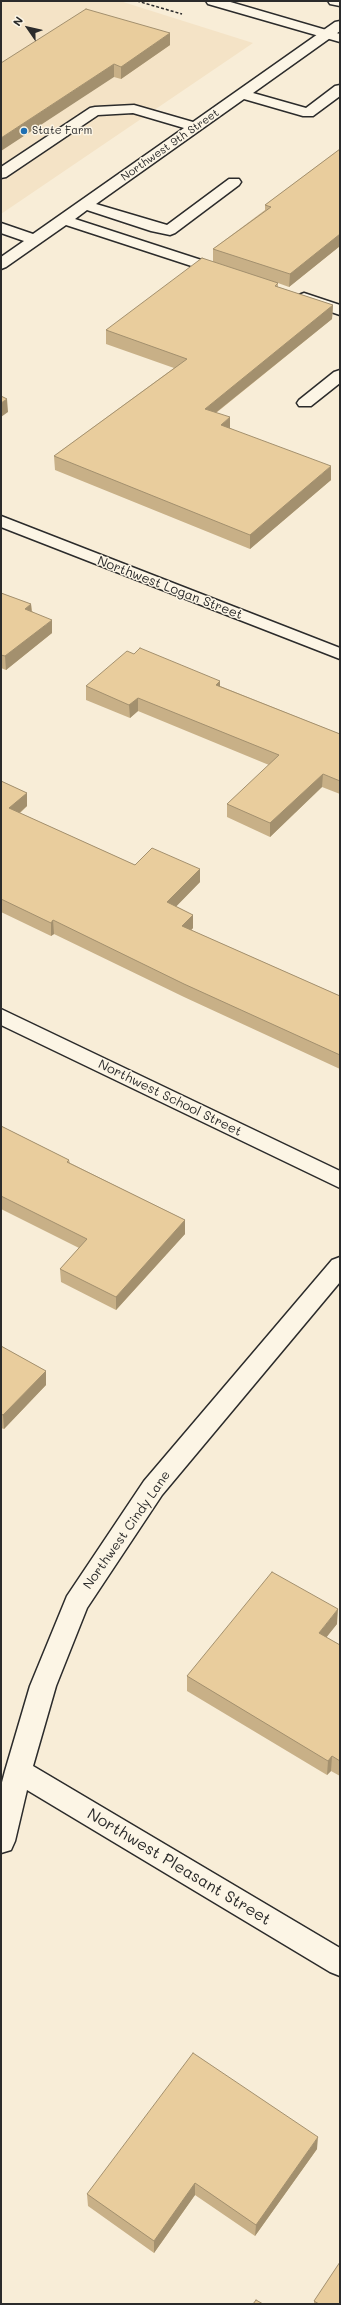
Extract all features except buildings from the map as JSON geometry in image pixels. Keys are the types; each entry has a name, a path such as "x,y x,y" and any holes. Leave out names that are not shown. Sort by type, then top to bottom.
{"street":[{"path":"213,1 334,36"},
{"path":"335,1 340,2"},
{"name":"Northwest 9th Street","path":"1,264 243,94 334,36 340,26"},
{"path":"243,94 308,113 340,89"},
{"path":"1,174 95,111 134,109 195,127"},
{"path":"85,205 156,228 170,230 234,182"},
{"path":"64,220 235,275"},
{"path":"1,228 35,240"},
{"path":"287,293 340,310"},
{"path":"305,403 340,375"},
{"name":"Northwest Logan Street","path":"1,521 340,654"},
{"name":"Northwest School Street","path":"1,1016 340,1180"},
{"name":"Northwest Cindy Lane","path":"1,1841 18,1770 42,1686 76,1603 153,1488 340,1266"},
{"name":"Northwest Pleasant Street","path":"18,1770 340,1963"}],"shaded area":[{"path":"1,1 120,1 253,43 1,214"}],"place":[{"name":"State Farm","path":"24,131"}]}
